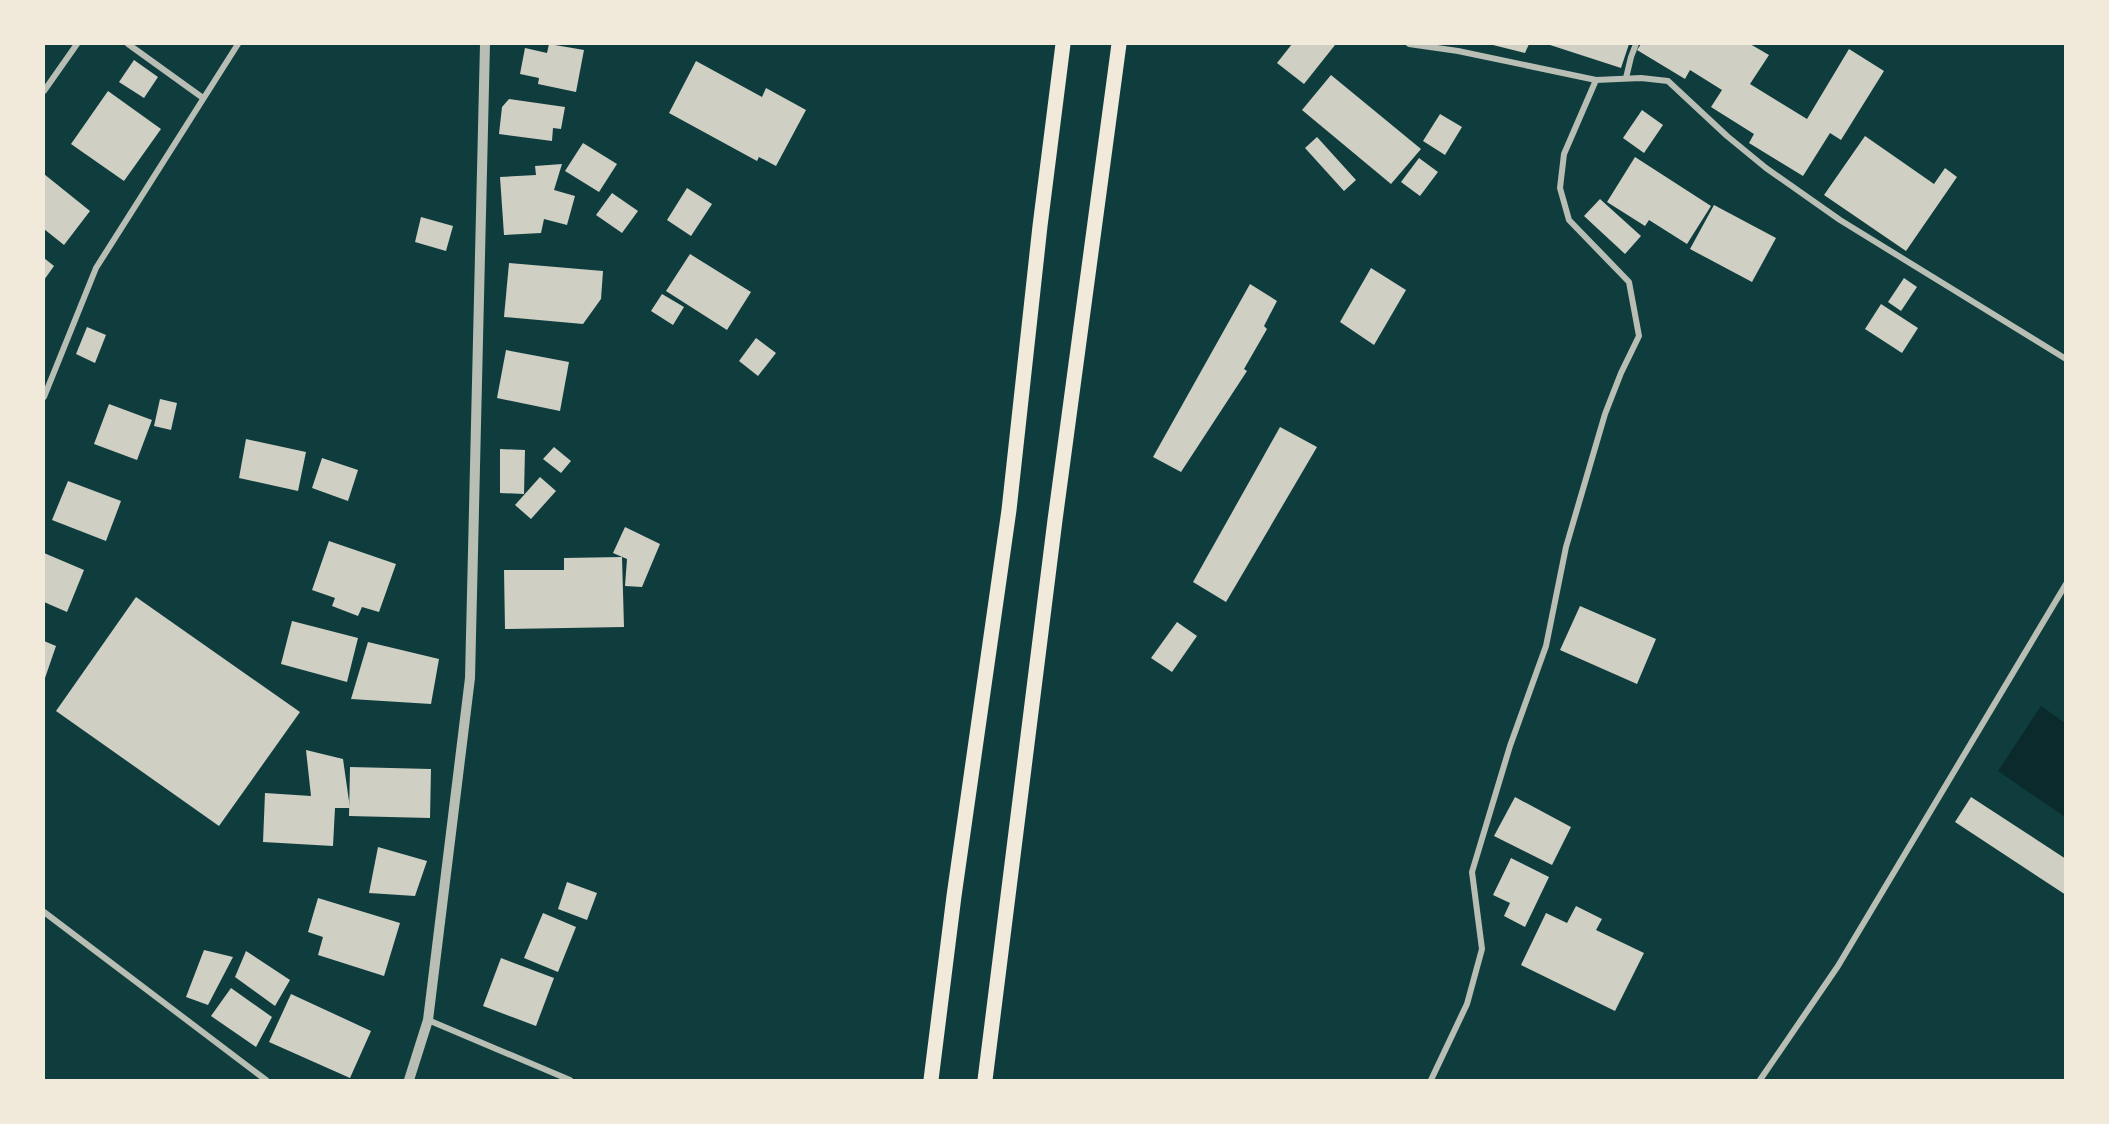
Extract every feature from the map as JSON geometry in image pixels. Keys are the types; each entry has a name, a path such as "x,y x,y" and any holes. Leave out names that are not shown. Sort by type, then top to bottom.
{"main road":[{"path":"931,1080 954,896 1009,510 1040,226 1063,44"},
{"path":"985,1080 1055,520 1119,44"}],"street":[{"path":"44,91 77,44"},
{"path":"128,44 203,98"},
{"path":"44,397 96,268 238,44"},
{"path":"409,1080 428,1020 470,678 485,44"},
{"path":"1409,44 1458,51 1596,80 1641,78 1668,81 1727,136 1766,168 1840,220 2066,359"},
{"path":"1626,78 1636,44"},
{"path":"1431,1080 1467,1004 1482,949 1472,872 1510,746 1546,646 1566,547 1605,414 1639,336 1629,282 1569,220 1560,188 1564,154 1596,80"},
{"path":"1760,1080 1838,966 2066,584"},
{"path":"44,912 266,1080"},
{"path":"428,1020 570,1080"}],"water":[{"path":"2041,706 2065,723 2065,817 1998,771"}],"building":[{"path":"549,44 584,50 576,92 538,84 539,78 520,74 525,48 547,53"},
{"path":"1292,44 1335,45 1304,84 1277,63"},
{"path":"1489,44 1529,44 1525,53"},
{"path":"1547,44 1629,44 1621,68"},
{"path":"1641,44 1750,44 1769,55 1750,84 1807,119 1849,49 1884,71 1841,140 1830,133 1803,176 1749,143 1754,134 1711,107 1722,90 1690,70 1685,79 1637,50"},
{"path":"134,60 158,77 144,98 119,82"},
{"path":"696,61 762,97 766,88 806,110 776,166 759,157 757,161 669,113"},
{"path":"1331,75 1421,149 1391,184 1302,110"},
{"path":"108,91 161,129 124,181 71,144"},
{"path":"509,99 565,107 561,129 553,128 552,141 499,134 502,107"},
{"path":"1642,110 1663,125 1644,153 1623,138"},
{"path":"1440,114 1462,127 1445,155 1423,141"},
{"path":"1865,136 1934,184 1945,168 1957,177 1906,251 1824,195"},
{"path":"1317,137 1356,180 1344,191 1305,148"},
{"path":"583,143 617,164 599,192 565,171"},
{"path":"1635,157 1711,206 1687,244 1649,220 1645,226 1607,202"},
{"path":"1419,158 1438,172 1420,196 1401,182"},
{"path":"562,164 554,190 575,196 567,225 544,219 541,233 504,235 500,177 536,175 535,166"},
{"path":"44,174 90,211 64,245 44,229"},
{"path":"687,188 712,204 691,236 667,220"},
{"path":"612,193 638,211 622,233 596,215"},
{"path":"1600,199 1641,236 1625,254 1584,216"},
{"path":"1714,205 1776,238 1752,282 1690,249"},
{"path":"421,217 453,226 446,251 415,242"},
{"path":"690,254 751,292 727,330 666,291"},
{"path":"44,258 54,266 44,280"},
{"path":"509,263 603,271 601,299 583,324 504,317"},
{"path":"1371,268 1406,290 1374,345 1340,322"},
{"path":"1904,278 1917,287 1901,311 1888,302"},
{"path":"1250,284 1277,301 1264,326 1267,329 1244,369 1247,371 1181,472 1153,457"},
{"path":"662,294 684,307 673,325 651,311"},
{"path":"1881,304 1918,328 1902,353 1865,329"},
{"path":"87,327 106,335 95,363 76,354"},
{"path":"756,338 776,353 758,376 739,361"},
{"path":"506,350 569,362 560,411 497,398"},
{"path":"160,399 177,403 171,430 154,426"},
{"path":"109,404 152,420 137,460 94,444"},
{"path":"1280,427 1317,447 1226,602 1193,582"},
{"path":"246,439 306,452 298,491 239,478"},
{"path":"554,447 571,461 561,473 543,459"},
{"path":"500,449 525,450 524,494 500,493"},
{"path":"322,458 358,470 348,501 312,488"},
{"path":"540,477 556,491 531,519 515,505"},
{"path":"68,481 121,501 106,541 52,520"},
{"path":"625,527 660,544 642,587 625,586 627,559 613,553"},
{"path":"329,541 396,564 379,612 362,607 358,616 332,606 335,598 312,590"},
{"path":"44,553 84,570 67,612 44,602"},
{"path":"622,557 624,627 505,629 504,570 564,570 564,558"},
{"path":"136,597 300,712 219,826 56,711"},
{"path":"1580,606 1656,639 1637,684 1560,650"},
{"path":"292,621 358,638 347,682 281,664"},
{"path":"1177,622 1197,636 1172,672 1151,658"},
{"path":"44,641 56,646 44,681"},
{"path":"368,642 439,659 431,704 351,699"},
{"path":"306,750 343,759 350,808 335,808 333,846 263,842 265,793 311,796"},
{"path":"350,767 431,769 430,818 349,816"},
{"path":"1515,797 1571,827 1552,865 1494,836"},
{"path":"1971,797 2066,859 2066,895 1955,822"},
{"path":"378,847 427,861 415,896 369,893"},
{"path":"1511,858 1549,877 1525,927 1504,916 1510,903 1493,895"},
{"path":"567,882 597,893 587,920 558,909"},
{"path":"318,898 400,923 384,976 318,955 323,937 308,932"},
{"path":"1576,906 1602,919 1596,930 1644,953 1615,1011 1521,965 1546,913 1567,923"},
{"path":"543,913 576,927 558,972 524,958"},
{"path":"204,950 233,957 208,1005 186,997"},
{"path":"246,951 290,980 275,1006 235,977"},
{"path":"501,958 554,978 536,1026 483,1006"},
{"path":"231,988 272,1017 256,1047 211,1016"},
{"path":"291,994 371,1031 350,1078 269,1042"}]}
